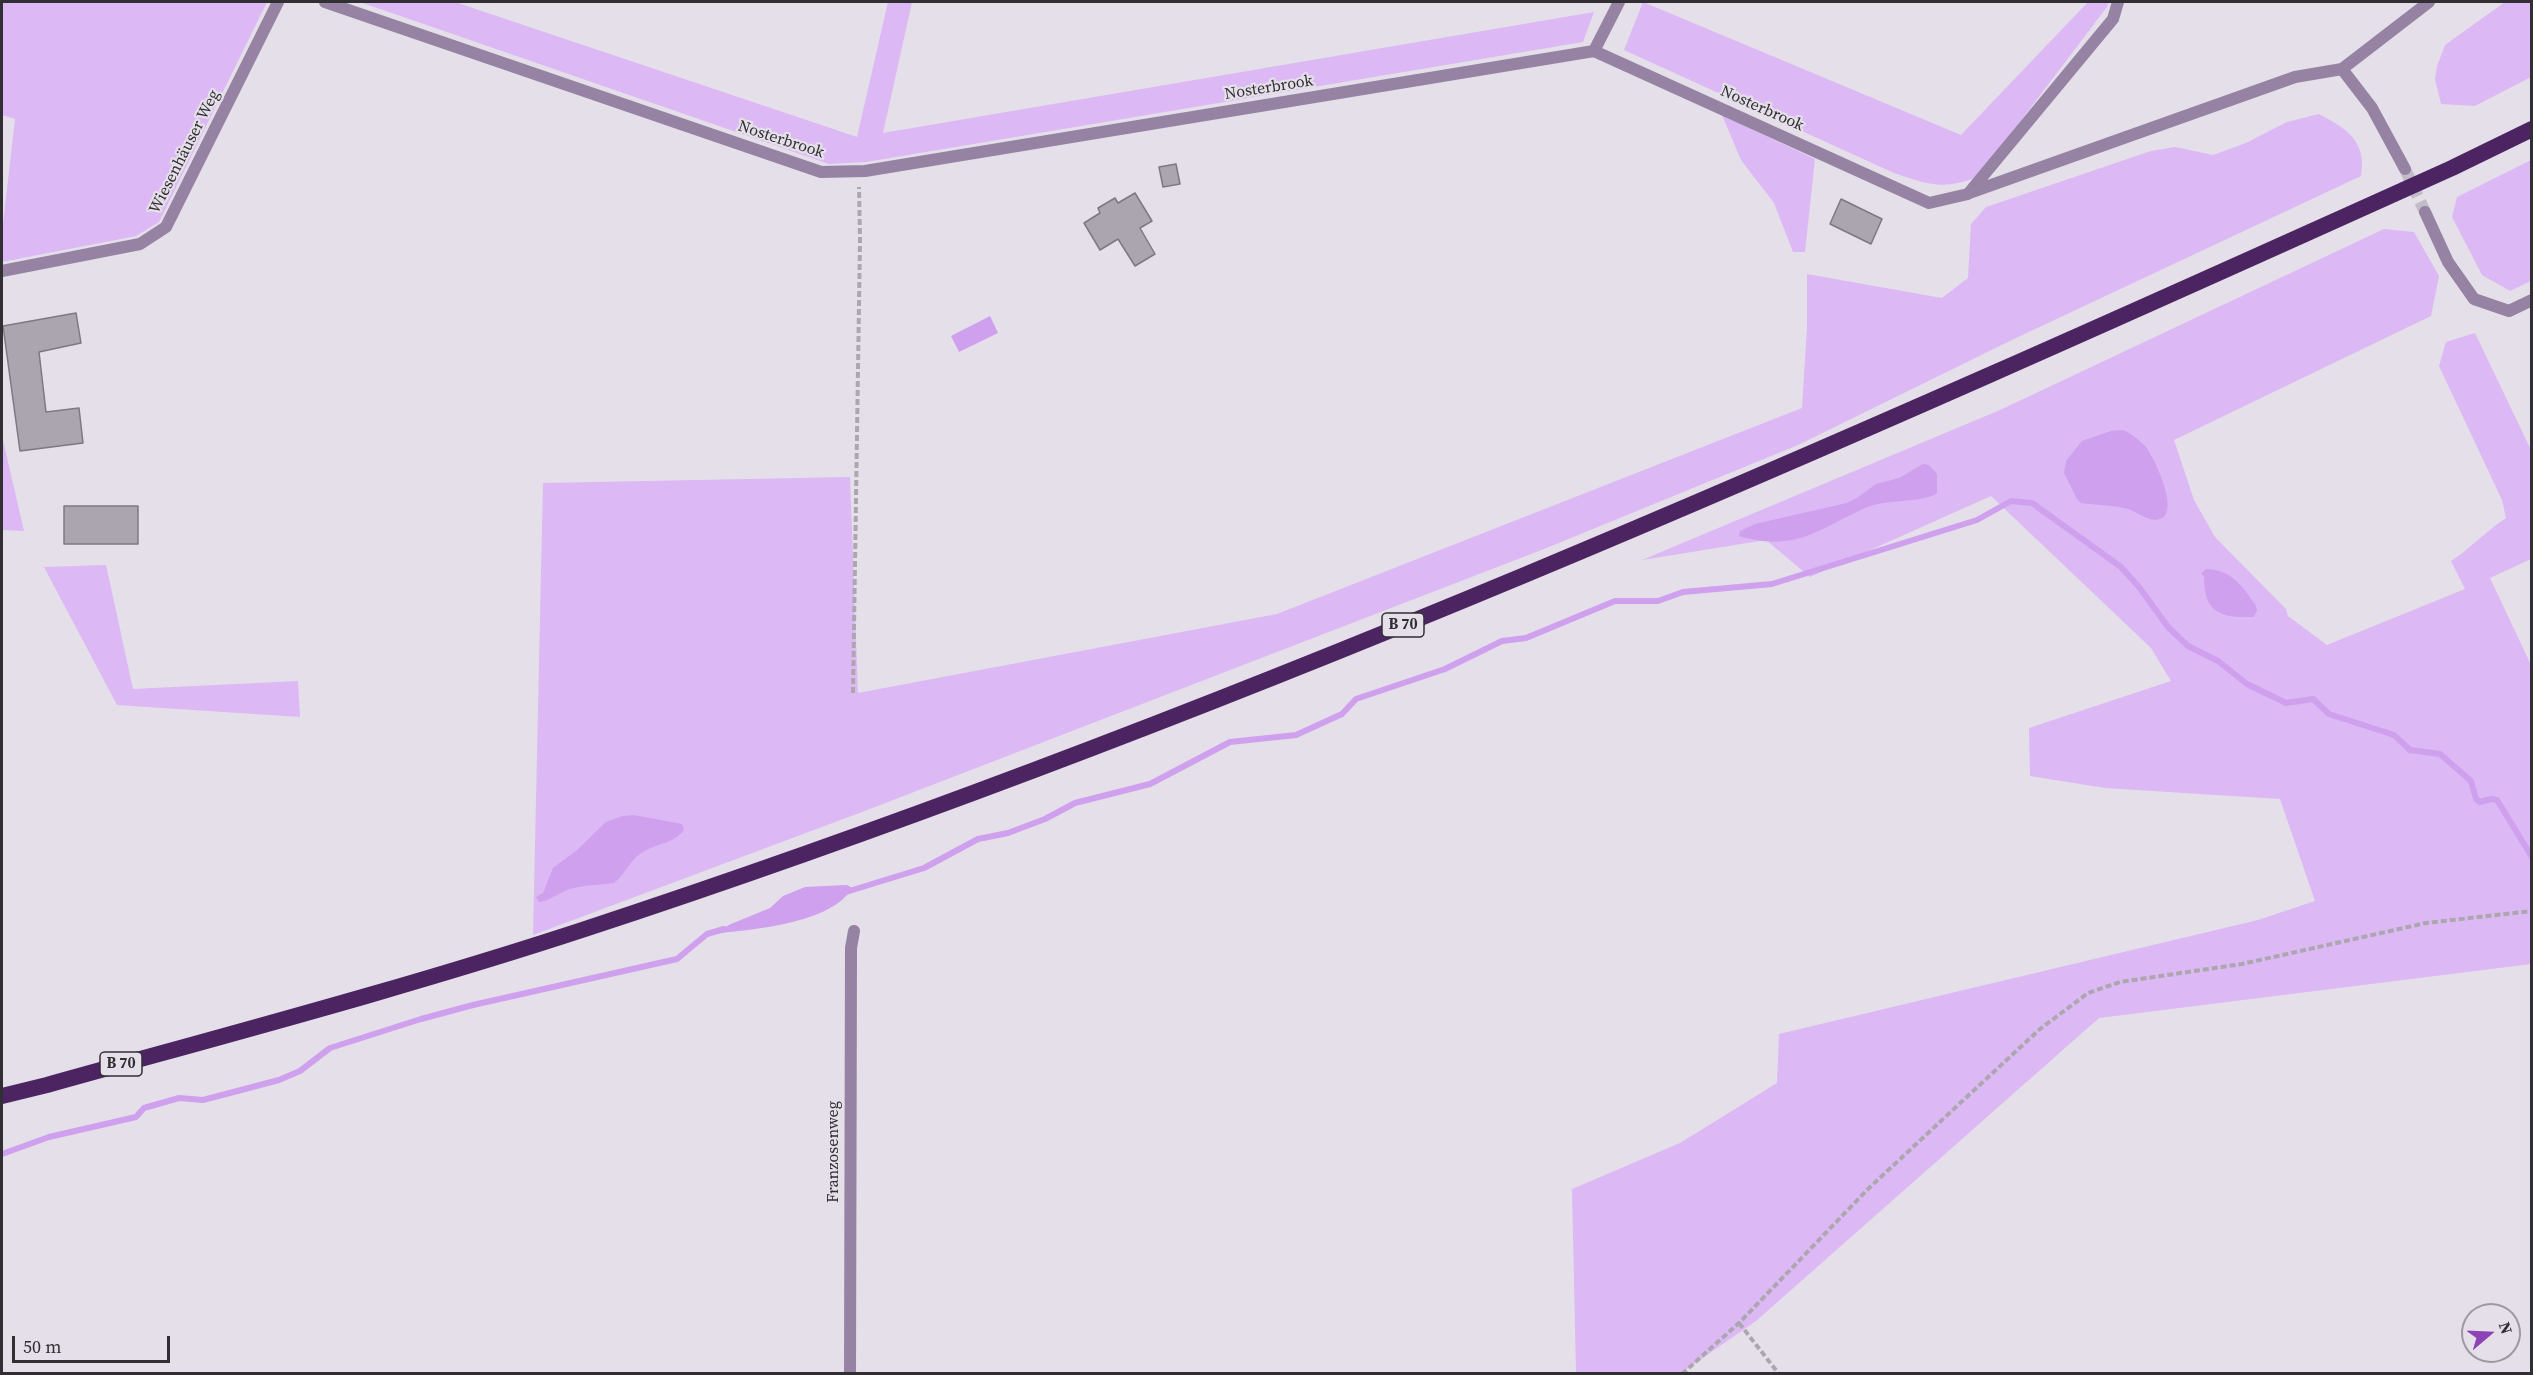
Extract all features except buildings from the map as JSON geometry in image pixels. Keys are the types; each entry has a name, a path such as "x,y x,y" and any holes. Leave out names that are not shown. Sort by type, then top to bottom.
{"highway":[{"name":"B 70","path":"2,1096 396,988 581,930 854,836 1174,717 1525,576 1813,454 2441,173 2532,129"}],"street":[{"name":"Wiesenhäuser Weg","path":"2,271 140,244 166,227 278,2"},
{"name":"Nosterbrook","path":"325,2 821,172 858,171 1594,51 1929,203 1968,194 2295,77 2342,69"},
{"path":"1594,51 1619,2"},
{"path":"1968,194 2113,19 2118,2"},
{"path":"2405,169 2373,108 2342,69 2429,2"},
{"path":"2425,212 2448,262 2474,299 2509,311 2532,300"},
{"name":"Franzosenweg","path":"850,1374 851,948 854,931"}],"path":[{"path":"853,693 860,240 858,171"},
{"path":"1682,1374 1739,1323 1868,1189 1933,1128 2040,1029 2088,993 2120,981 2242,964 2426,923 2532,911"},
{"path":"1739,1323 1779,1374"}],"shaded area":[{"path":"2,2 267,2 159,222 136,236 2,262 2,233 15,119 2,115"},
{"path":"360,2 455,2 857,137 888,2 912,2 883,133 1594,12 1583,42 866,162 829,164"},
{"path":"1643,2 1961,135 2088,2 2109,2 1978,177 1945,185 1917,181 1894,173 1624,50"},
{"path":"2505,2 2531,2 2531,77 2475,106 2441,104 2435,79 2445,45"},
{"path":"2319,114 2346,131 2358,145 2362,164 2361,176 2016,338 1798,445 1544,549 862,812 533,935 543,483 850,477 858,693 1277,614 1802,408 1807,327 1807,274 1942,298 1968,278 1971,224 1986,207 2151,151 2175,147 2213,155 2246,143 2287,122"},
{"path":"1722,115 1815,159 1805,252 1793,252 1774,203 1741,160"},
{"path":"2531,160 2531,281 2510,291 2482,275 2452,217 2457,197"},
{"path":"2384,229 2414,232 2439,276 2431,316 2174,440 2194,500 2215,537 2286,609 2288,616 2327,645 2465,589 2451,561 2506,518 2502,500 2439,366 2446,342 2475,333 2531,450 2531,559 2490,578 2531,665 2531,964 2099,1018 1756,1321 1681,1373 1576,1373 1572,1189 1680,1143 1777,1083 1779,1034 2258,920 2315,901 2280,799 2105,788 2030,776 2029,728 2171,681 2151,648 1991,496 1810,577 1766,540 1642,560 2000,410"},
{"path":"990,316 998,333 959,352 951,336"},
{"path":"2123,430 2145,446 2159,471 2168,505 2167,513 2162,518 2153,520 2132,510 2081,503 2064,473 2066,461 2082,441 2111,431"},
{"path":"2,436 24,531 2,530"},
{"path":"1923,464 1929,465 1937,474 1937,493 1932,496 1874,505 1796,539 1778,542 1739,536 1740,531 1755,524 1847,503 1876,484 1899,478"},
{"path":"106,565 133,689 298,681 300,717 117,705 44,567"},
{"path":"2206,569 2229,575 2241,586 2256,606 2257,611 2253,617 2223,614 2211,605 2207,598 2204,576 2201,574"},
{"path":"634,815 682,824 684,830 670,841 639,855 614,883 570,889 539,902 536,897 543,893 553,868 577,850 606,822 622,816"},
{"path":"847,885 852,888 842,900 827,910 809,917 767,927 712,934 770,908 783,896 805,887"}],"waterway":[{"path":"846,892 924,868 978,839 1008,833 1045,819 1075,803 1150,784 1230,742 1296,735 1342,714 1356,699 1445,669 1502,641 1526,638 1615,601 1658,601 1683,592 1772,584 1977,520 2011,501 2032,503 2121,567 2139,587 2168,627 2188,646 2218,661 2247,684 2286,703 2313,699 2329,714 2394,735 2410,750 2440,754 2471,781 2476,799 2480,802 2497,800 2532,857"},
{"path":"2,1154 49,1137 136,1117 144,1108 179,1098 203,1100 279,1080 300,1071 330,1048 421,1019 677,959 707,934 724,929"}],"tunnel":[{"path":"2405,169 2425,212"}]}
